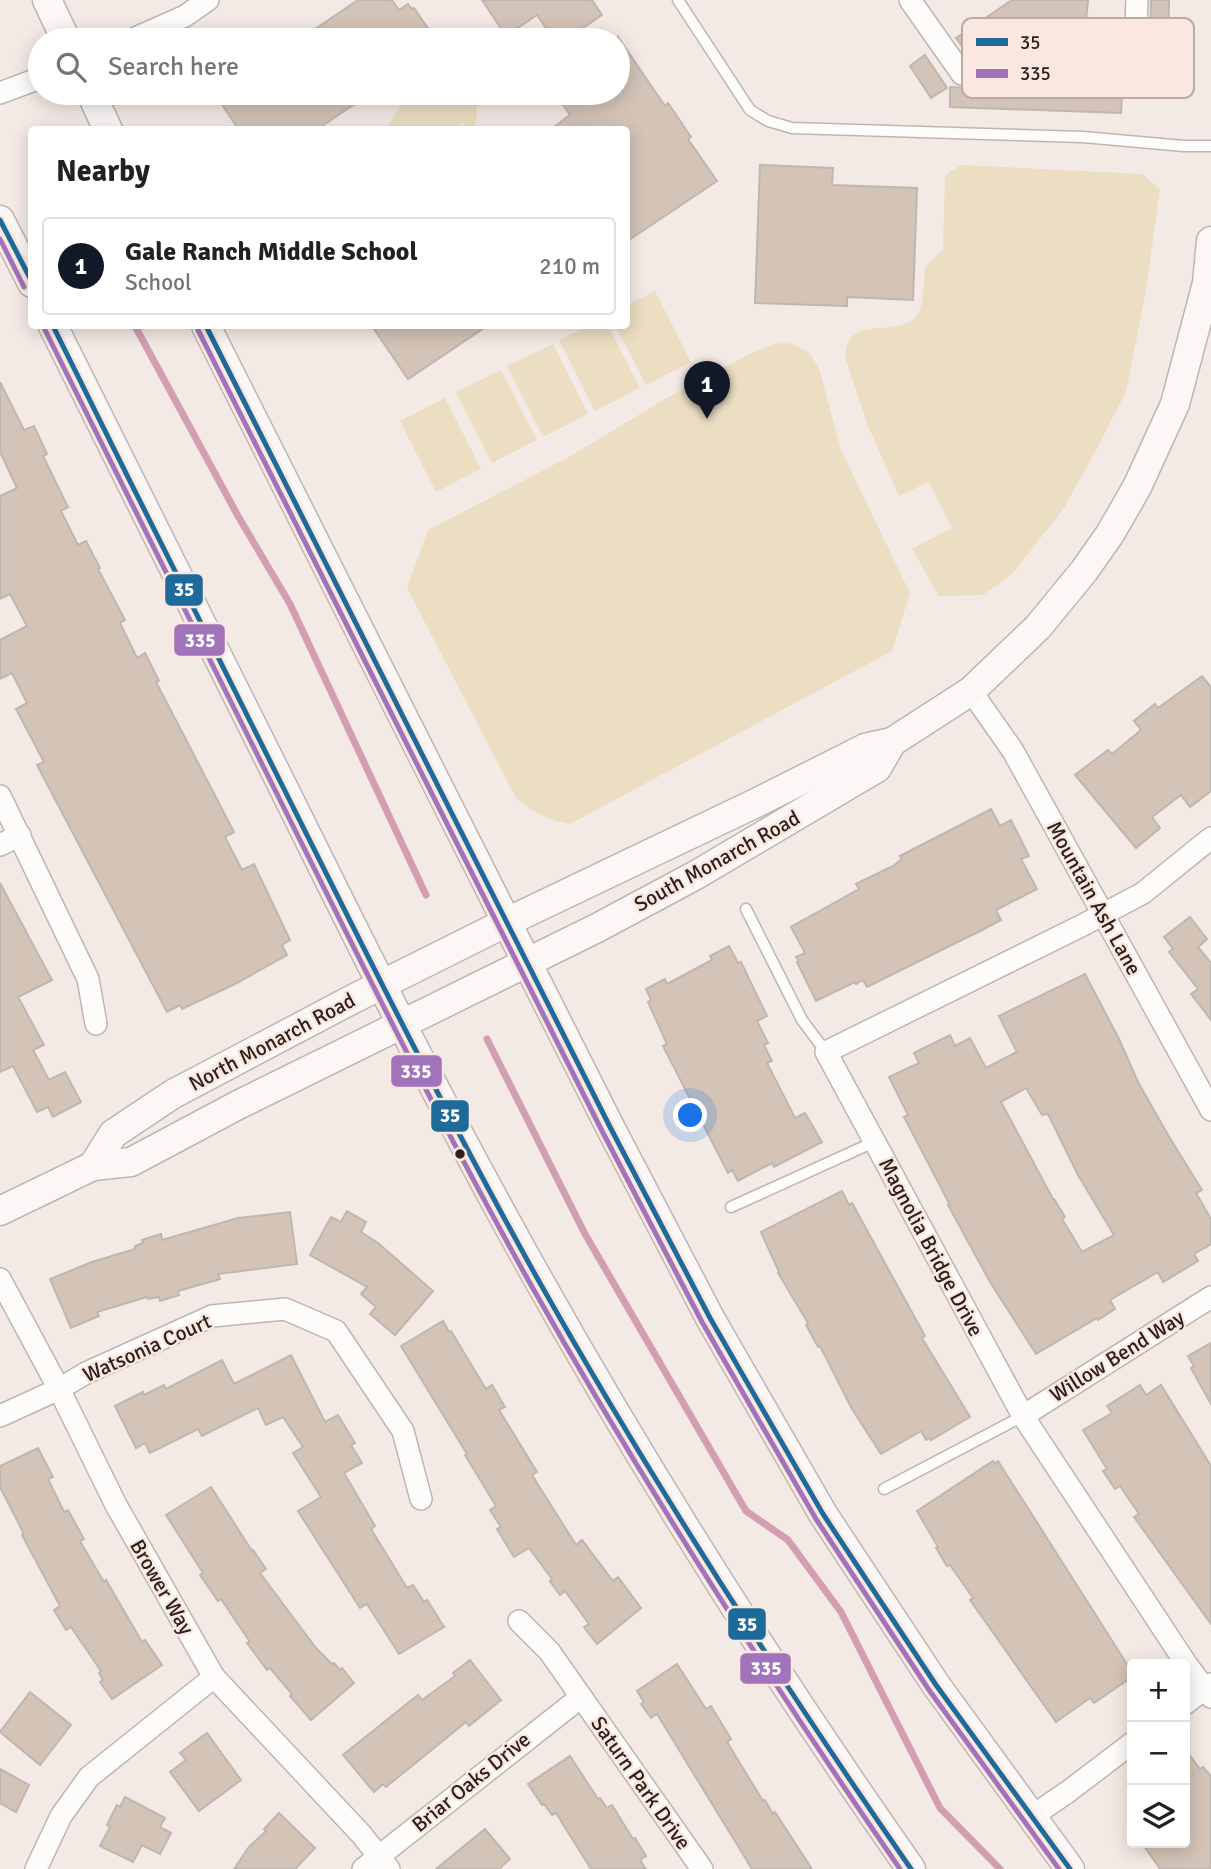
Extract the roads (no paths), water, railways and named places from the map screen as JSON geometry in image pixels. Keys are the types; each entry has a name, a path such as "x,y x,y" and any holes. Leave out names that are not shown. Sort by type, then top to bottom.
{"main road":[{"path":"47,0 60,28"},
{"path":"97,105 106,126"},
{"path":"0,220 28,276"},
{"name":"South Monarch Road","path":"507,922 865,748 892,742 971,691 1038,626 1069,589 1110,534 1137,487 1175,404 1208,283 1211,241"},
{"path":"54,329 382,985 489,1190 601,1390 730,1600 830,1754 911,1869"},
{"path":"207,329 709,1315 823,1514 936,1685 1070,1869"},
{"name":"South Monarch Road","path":"527,962 696,875 850,785 877,768 892,742"},
{"name":"North Monarch Road","path":"93,1166 113,1134 173,1094 507,922"},
{"name":"North Monarch Road","path":"0,1211 93,1166 131,1162 238,1105 527,962"}],"street":[{"path":"158,28 185,16 208,0"},
{"path":"910,0 962,74"},
{"path":"1136,18 1137,0"},
{"path":"0,93 28,82"},
{"name":"Mountain Ash Lane","path":"971,691 1013,751 1211,1110"},
{"path":"0,796 88,979 96,1024"},
{"path":"0,845 20,835"},
{"path":"826,1052 1082,926 1143,893 1211,838"},
{"name":"Magnolia Bridge Drive","path":"826,1052 1023,1416 1187,1665 1209,1690"},
{"name":"Brower Way","path":"0,1279 59,1389 116,1506 214,1677 361,1834 377,1865"},
{"name":"Willow Bend Way","path":"1023,1416 1211,1297"},
{"name":"Watsonia Court","path":"0,1416 59,1389 86,1373 212,1316 285,1309 336,1331 403,1431 421,1499"},
{"name":"Saturn Park Drive","path":"519,1621 549,1651 702,1869"},
{"path":"36,1869 61,1816 89,1777 214,1677"},
{"path":"1190,1701 1209,1690"},
{"name":"Briar Oaks Drive","path":"377,1865 581,1698"},
{"path":"1031,1817 1127,1747"}],"lane":[{"path":"678,0 750,110 768,121 792,128 1083,136 1184,146 1211,146"},
{"path":"746,909 802,1020 826,1052"},
{"path":"731,1207 874,1142"},
{"path":"884,1489 1023,1416"}],"waterway":[{"path":"137,329 238,516 290,604 426,895"},
{"path":"487,1039 585,1234 746,1511 788,1540 841,1612 940,1808 1000,1869"}],"place":[{"name":"Gale Ranch Middle School","path":"707,419"}]}
